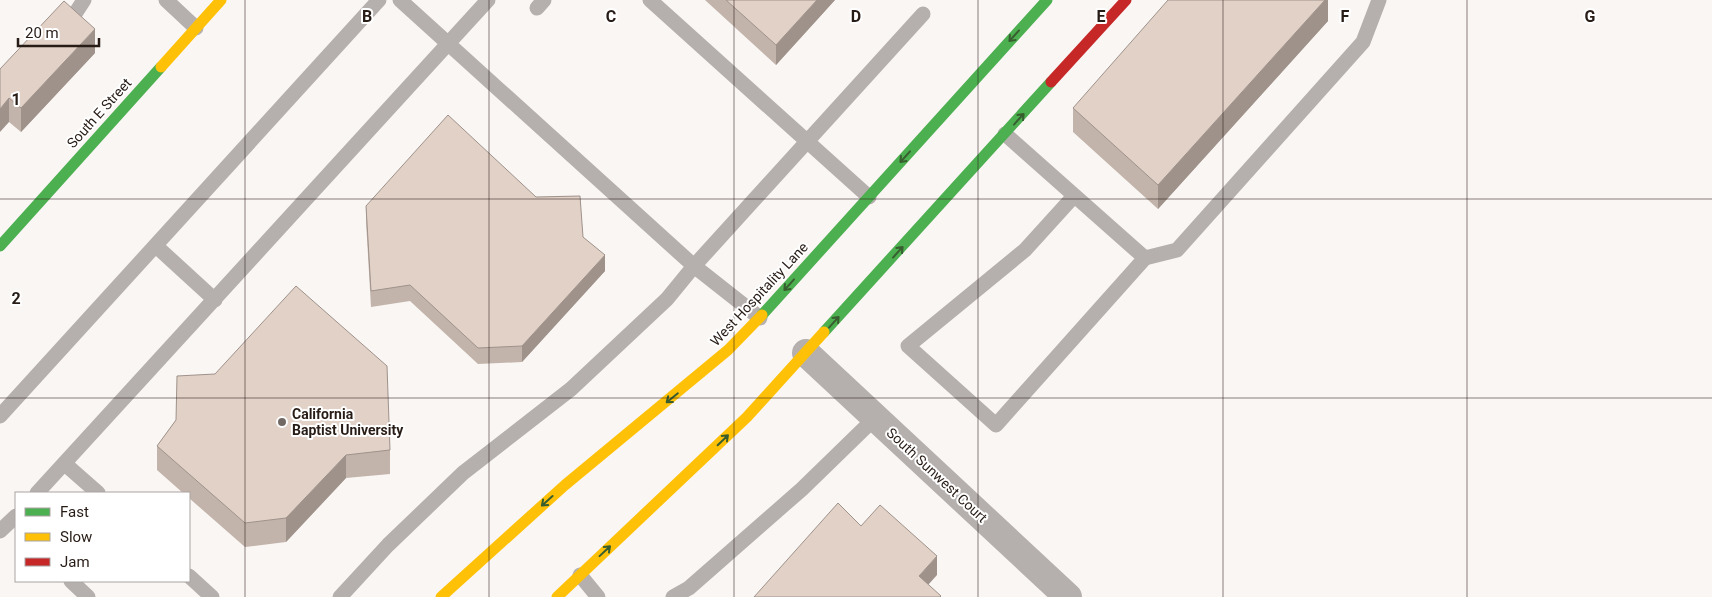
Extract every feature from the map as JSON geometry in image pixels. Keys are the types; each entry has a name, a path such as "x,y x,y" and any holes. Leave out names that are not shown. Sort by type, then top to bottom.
{"main road":[{"name":"South E Street","path":"0,246 221,0"},
{"path":"557,597 747,417 1126,0"},
{"name":"West Hospitality Lane","path":"441,597 565,484 728,350 760,318 1045,1"}],"street":[{"name":"South Sunwest Court","path":"806,353 1066,596"}],"lane":[{"path":"71,20 84,0"},
{"path":"166,0 196,28"},
{"path":"0,416 379,0"},
{"path":"400,0 694,266 760,318"},
{"path":"38,492 488,0"},
{"path":"650,0 869,197"},
{"path":"1074,196 1025,250 908,346 996,425 1145,258 1177,250 1363,42 1379,0"},
{"path":"340,597 388,546 464,473 571,389 667,300 694,266 806,140 923,14"},
{"path":"1005,134 1145,258"},
{"path":"156,246 215,300"},
{"path":"672,597 688,588 802,489 875,418"},
{"path":"65,464 97,492"},
{"path":"580,575 598,597"},
{"path":"190,577 212,597"},
{"path":"72,582 88,597"}],"building":[{"path":"726,0 817,0 776,45"},
{"path":"1168,0 1325,0 1158,185 1073,108"},
{"path":"64,1 95,29 21,108 9,98 0,109 0,69"},
{"path":"448,115 536,197 580,196 583,237 605,255 522,346 478,348 410,285 371,291 366,206"},
{"name":"California Baptist University","path":"296,286 387,366 390,450 346,455 286,518 245,523 157,446 176,420 177,376 215,374"},
{"path":"838,503 861,526 880,505 937,556 919,576 941,596 754,597"}],"traffic: fast":[{"path":"762,315 1047,0"},
{"path":"0,246 161,67"},
{"path":"824,332 1051,82"}],"traffic: slow":[{"path":"161,67 221,0"},
{"path":"441,597 565,485 728,350 762,315"},
{"path":"557,597 747,417 824,332"}],"traffic: jam":[{"path":"1051,82 1126,0"}],"place":[{"name":"California Baptist University","path":"282,422"}]}
